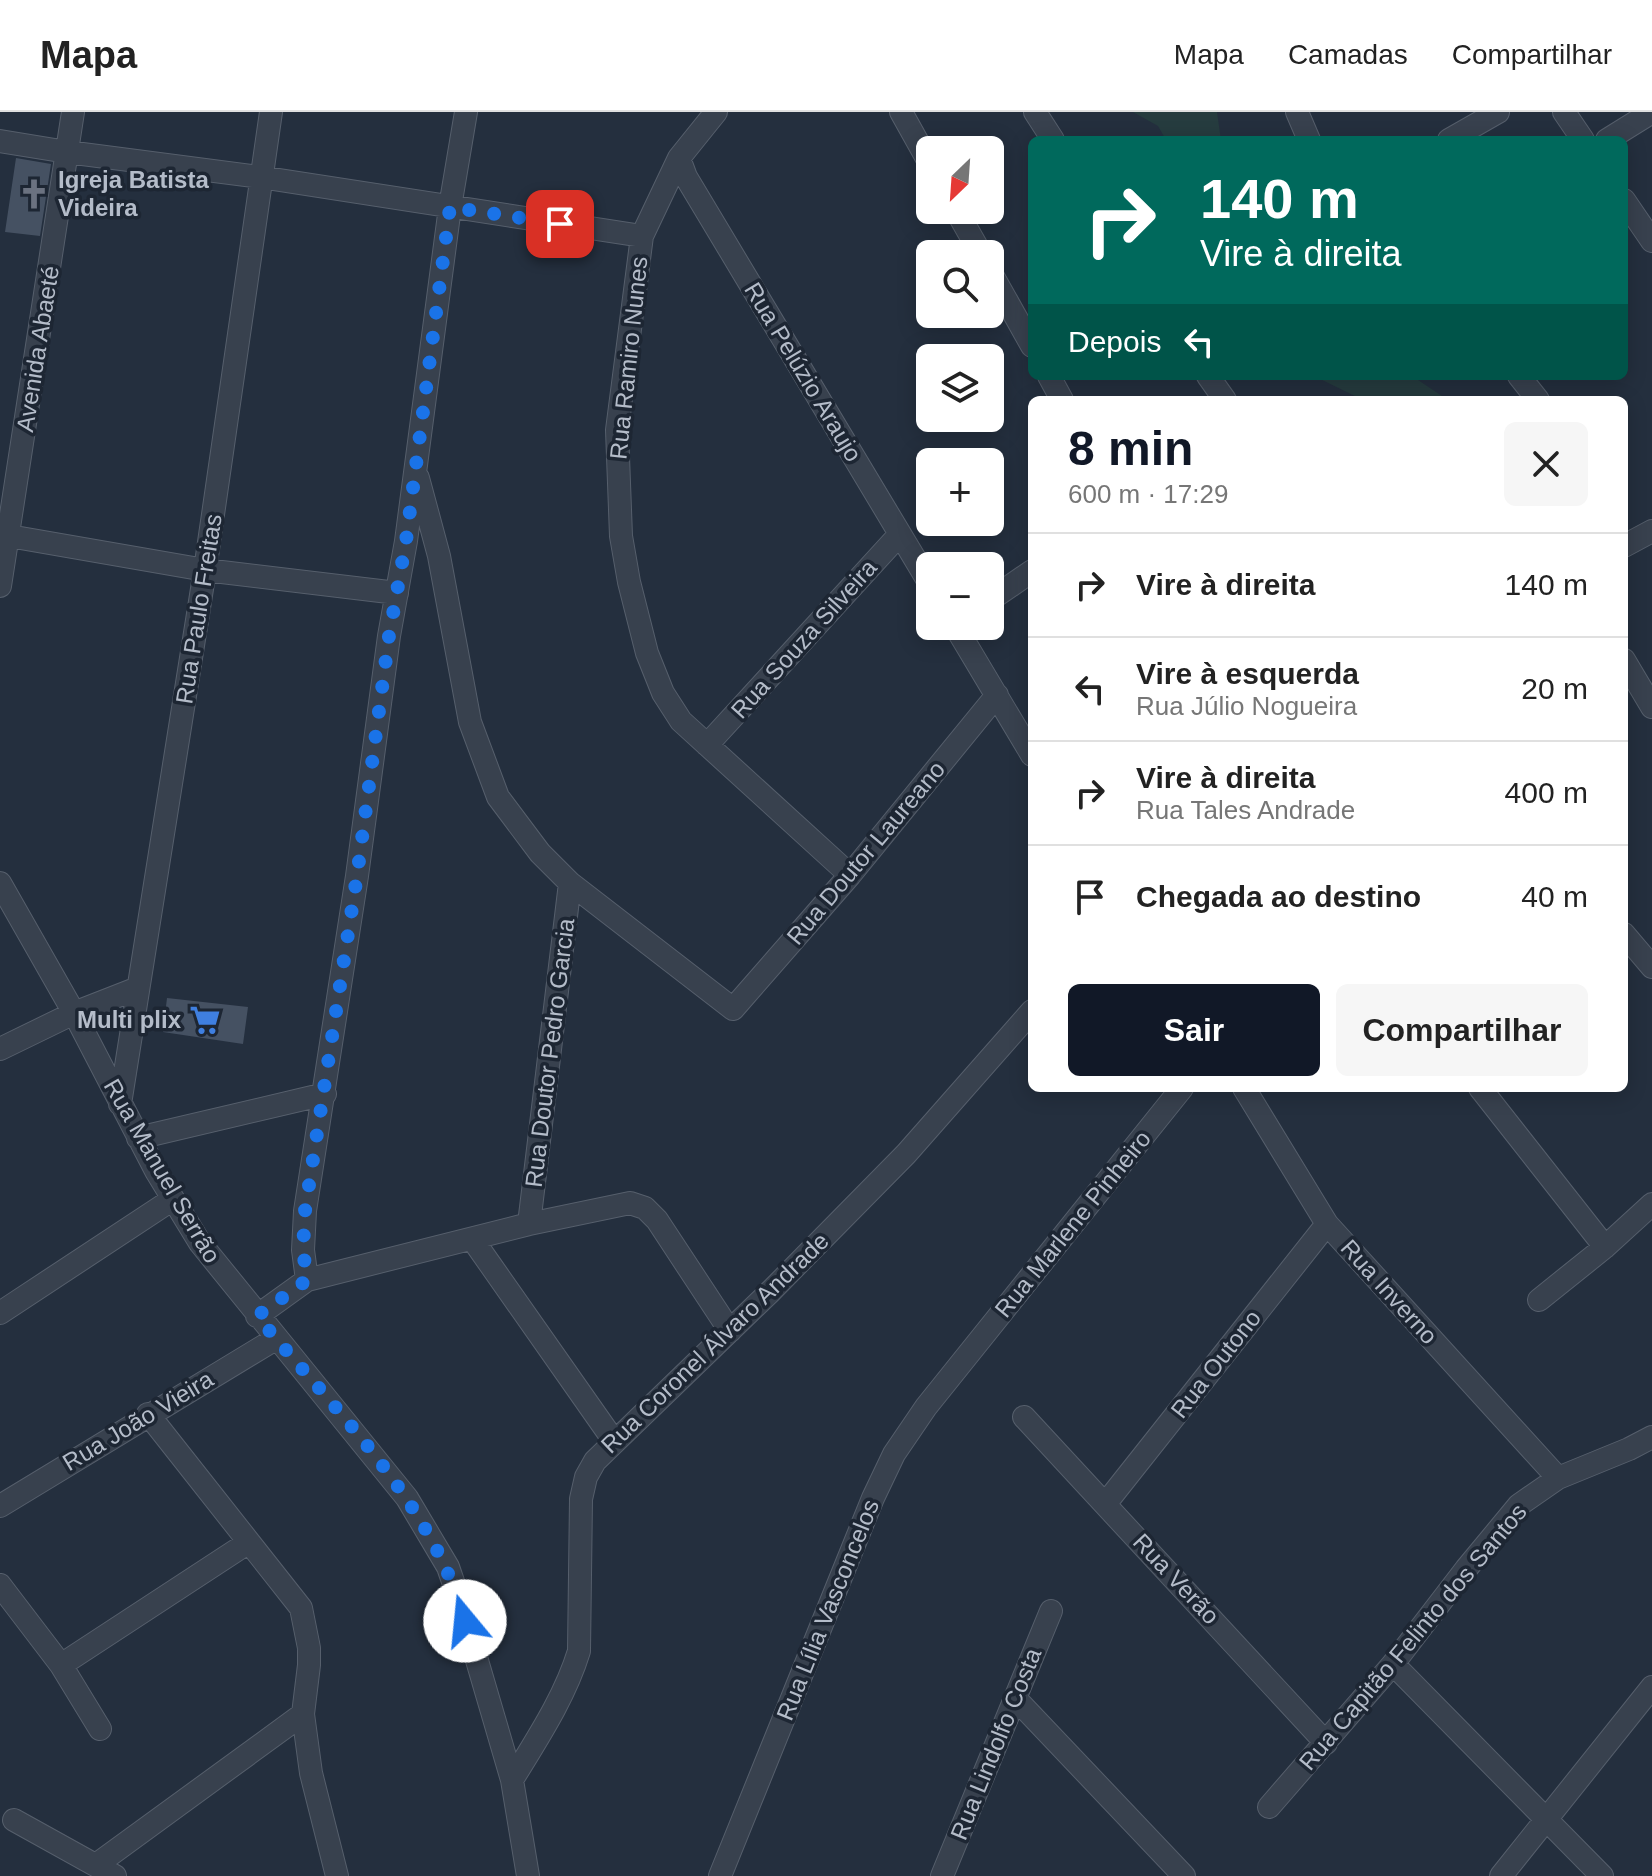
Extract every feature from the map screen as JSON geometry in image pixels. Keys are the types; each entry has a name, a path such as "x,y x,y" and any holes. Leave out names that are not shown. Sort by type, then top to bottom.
{"street":[{"name":"Avenida Abaeté","path":"0,586 73,112"},
{"name":"Rua Paulo Freitas","path":"120,1104 205,570 271,112"},
{"path":"307,1280 303,1250 305,1211 325,1094 466,112"},
{"name":"Rua Ramiro Nunes","path":"716,112 679,158 642,236 617,430 621,536 647,653 663,693 681,721 850,875"},
{"path":"901,112 916,139"},
{"path":"1035,112 1050,136"},
{"path":"1297,112 1307,136"},
{"path":"1456,136 1498,112"},
{"path":"1564,112 1580,136"},
{"path":"1613,136 1652,112"},
{"path":"0,141 260,177 642,236"},
{"name":"Rua Pelúzio Araujo","path":"679,158 686,177 916,561"},
{"path":"1628,206 1652,241"},
{"path":"1004,296 1028,339"},
{"path":"1522,380 1535,396"},
{"path":"415,467 439,556 470,722 485,767 498,797 513,819 540,853 570,883"},
{"path":"1628,544 1652,531"},
{"name":"Rua Souza Silveira","path":"707,745 900,534"},
{"path":"9,536 205,570 397,593"},
{"path":"1004,590 1028,574"},
{"path":"964,640 1028,748"},
{"path":"1628,667 1652,707"},
{"name":"Rua Doutor Laureano","path":"570,883 733,1009 850,875 997,695"},
{"name":"Rua Manuel Serrão","path":"0,883 74,1013 138,1138 214,1263 407,1498 434,1540 459,1599 512,1780 528,1876"},
{"name":"Rua Doutor Pedro Garcia","path":"529,1224 570,883"},
{"path":"1628,939 1652,967"},
{"path":"0,1049 74,1013 138,988"},
{"name":"Rua Coronel Álvaro Andrade","path":"512,1780 573,1672 579,1651 581,1499 586,1477 595,1461 906,1154 1028,1016"},
{"name":"Rua Marlene Pinheiro","path":"964,1359 1179,1092"},
{"name":"Rua Inverno","path":"1246,1092 1327,1224 1558,1478"},
{"path":"1483,1092 1605,1247"},
{"path":"138,1138 325,1094"},
{"path":"0,1313 173,1199"},
{"path":"257,1316 307,1280 529,1224 630,1203 645,1208 657,1220 730,1331"},
{"path":"1539,1300 1652,1204"},
{"name":"Rua Outono","path":"1106,1503 1327,1224"},
{"path":"473,1240 614,1441"},
{"name":"Rua João Vieira","path":"0,1506 277,1338"},
{"name":"Rua Lília Vasconcelos","path":"720,1876 873,1498 894,1454 964,1359"},
{"path":"148,1414 301,1608 309,1665 303,1714 311,1773 337,1876"},
{"name":"Rua Verão","path":"1024,1417 1326,1743"},
{"name":"Rua Capitão Felinto dos Santos","path":"1269,1807 1393,1664 1519,1505 1558,1478 1652,1437"},
{"path":"61,1665 249,1542"},
{"path":"0,1585 61,1665 100,1729"},
{"name":"Rua Lindolfo Costa","path":"948,1873 1051,1611"},
{"path":"1393,1664 1602,1876"},
{"path":"1501,1876 1545,1817 1652,1687"},
{"path":"1015,1698 1184,1876"},
{"path":"14,1820 105,1871 303,1714"}],"green space":[{"path":"1133,112 1217,112 1220,136 1164,136 1158,126"},
{"path":"1322,380 1418,380 1442,396 1355,396"}],"building":[{"name":"Igreja Batista Videira","path":"16,158 51,164 40,236 5,232"},
{"name":"Multi plix","path":"167,998 248,1007 243,1044 163,1032"}],"place":[{"name":"Igreja Batista Videira","path":"34,194"},
{"name":"Multi plix","path":"205,1020"}],"route":[{"path":"465,1621 448,1567 407,1498 257,1316 307,1280 303,1250 305,1211 357,876 389,636 406,541 450,207 560,224"}]}
